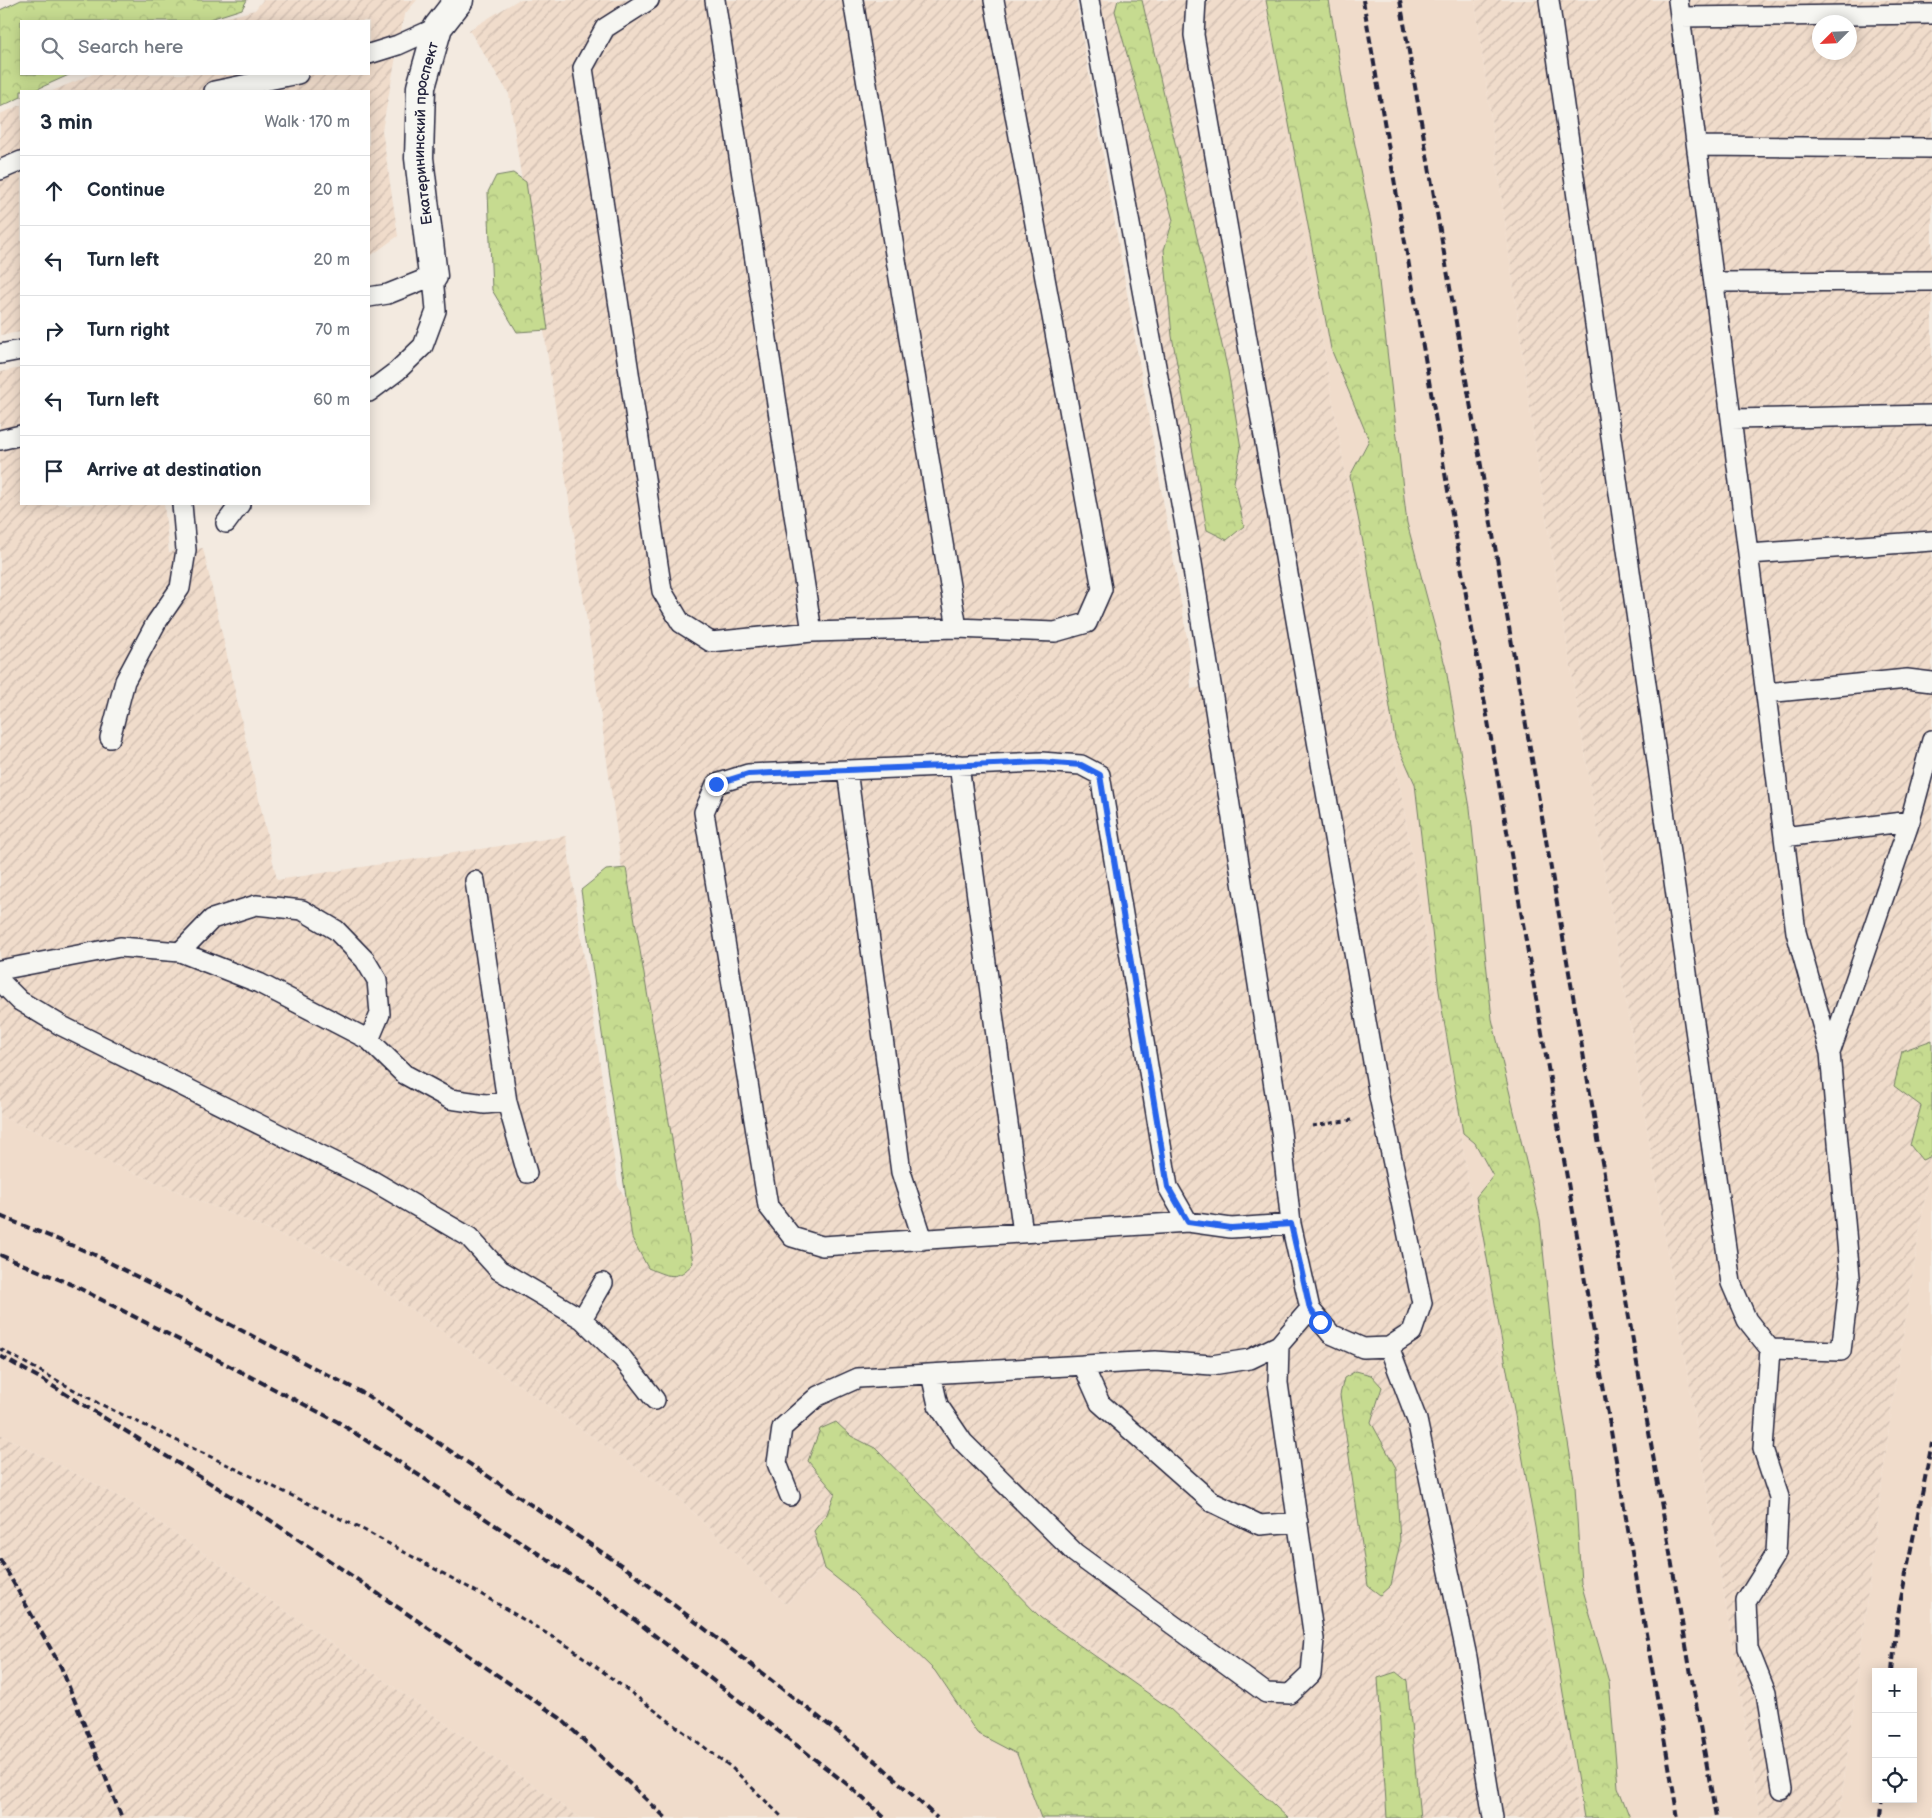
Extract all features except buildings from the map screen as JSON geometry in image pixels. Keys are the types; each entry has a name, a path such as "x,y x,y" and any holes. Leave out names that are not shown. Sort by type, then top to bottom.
{"street":[{"name":"Екатерининский проспект","path":"433,276 419,158 420,86 438,27 459,0"}],"lane":[{"path":"649,0 605,28 583,68 662,591 681,623 711,642 812,632 957,628 1055,632 1087,623 1102,589 994,0"},
{"path":"714,0 812,632"},
{"path":"853,0 957,628"},
{"path":"1089,0 1192,563 1281,1131 1291,1224 1310,1309 1330,1334 1363,1348 1389,1346 1412,1332 1422,1302 1379,1096 1194,35 1196,0"},
{"path":"1549,0 1731,1283 1747,1320 1770,1349 1763,1449 1779,1497 1776,1553 1746,1601 1748,1648 1766,1693 1782,1790"},
{"path":"1770,1349 1841,1350 1850,1277 1830,1053 1796,932 1680,9 1932,14"},
{"path":"370,54 398,45 438,27"},
{"path":"219,90 293,75"},
{"path":"1697,146 1932,148"},
{"path":"0,170 20,161"},
{"path":"370,297 388,294 433,276 436,311 423,346 397,372 370,391"},
{"path":"1714,282 1932,281"},
{"path":"0,354 20,350"},
{"path":"1731,419 1932,415"},
{"path":"0,440 20,435"},
{"path":"110,738 125,681 156,623 180,588 186,550 182,505"},
{"path":"226,523 239,505"},
{"path":"1749,554 1932,541"},
{"path":"1766,693 1907,679 1932,682"},
{"path":"1830,1053 1910,821 1932,740"},
{"path":"1188,1222 1168,1187 1100,775 1081,765 1041,762 748,774 716,784 704,812 763,1177 768,1206 792,1237 822,1246 1188,1222 1231,1228 1291,1224"},
{"path":"959,765 1023,1233"},
{"path":"847,770 901,1172 923,1240"},
{"path":"1784,837 1910,821"},
{"path":"475,881 507,1102 528,1173"},
{"path":"180,952 212,919 256,905 302,910 336,930 365,960 376,980 380,1014 369,1040"},
{"path":"0,970 120,947 180,952 260,983 369,1040 404,1074 450,1099 485,1104 507,1102"},
{"path":"0,981 20,1001 62,1026 373,1181 469,1237 499,1270 582,1318 624,1359 655,1400"},
{"path":"582,1318 603,1283"},
{"path":"790,1496 777,1462 782,1428 818,1396 858,1378 1155,1361 1212,1366 1250,1359 1279,1345 1310,1309"},
{"path":"931,1374 938,1405 963,1442 1075,1553 1266,1693 1290,1694 1311,1674 1314,1640 1278,1383 1279,1345"},
{"path":"1389,1346 1418,1420 1467,1658 1493,1818"},
{"path":"1083,1365 1100,1403 1212,1502 1260,1524 1298,1522"}],"path":[{"path":"1338,1122 1354,1120"},
{"path":"0,1349 98,1403 364,1530 486,1597 562,1643 731,1766 783,1818"}],"shaded area":[{"path":"263,0 417,0 404,15 382,130 398,236 370,256 370,90 54,90 91,75 370,75 370,20 217,20 255,10"},
{"path":"518,0 1076,0 1189,649 1191,689 1223,683 1100,0 1263,0 1579,1818 1293,1818 1171,1706 1033,1606 909,1481 786,1604 677,1496 342,1261 0,1116 0,372 20,368 20,505 164,505 169,552 203,548 277,880 566,836 618,1186 678,1280 600,710 509,94 469,30"},
{"path":"1263,0 1475,0 1539,474 1761,1818 1579,1818"},
{"path":"1475,0 1932,0 1932,1152 1892,1404 1839,1818 1761,1818 1539,474"},
{"path":"20,105 20,332 0,335 0,114"},
{"path":"0,1116 342,1261 677,1496 786,1604 909,1481 1033,1606 1171,1706 1293,1818 580,1818 133,1504 0,1434"},
{"path":"1932,1152 1932,1818 1839,1818 1892,1404"},
{"path":"0,1434 133,1504 580,1818 0,1818"}],"green space":[{"path":"21,0 247,0 242,9 207,20 20,20 20,75 69,75 35,90 20,90 20,97 0,107 0,10"},
{"path":"1118,0 1142,0 1228,371 1241,448 1234,482 1244,526 1227,540 1207,530 1172,336 1164,250 1173,220 1115,11"},
{"path":"1266,0 1329,0 1346,101 1374,238 1407,523 1446,669 1470,808 1492,1019 1540,1220 1553,1348 1575,1486 1581,1583 1609,1682 1618,1787 1630,1818 1584,1818 1538,1544 1476,1197 1493,1176 1475,1143 1463,1133 1439,991 1415,784 1395,739 1366,558 1350,476 1369,440 1331,349"},
{"path":"513,173 526,182 548,330 517,332 492,290 488,192 496,176"},
{"path":"626,868 693,1263 682,1273 672,1276 648,1268 632,1238 581,890 606,870"},
{"path":"1932,1040 1932,1156 1922,1160 1910,1145 1921,1106 1894,1086 1902,1051"},
{"path":"1356,1371 1371,1375 1382,1387 1371,1422 1396,1468 1400,1543 1391,1585 1380,1595 1368,1586 1340,1395 1344,1378"},
{"path":"836,1422 851,1436 875,1448 1041,1618 1169,1708 1288,1818 1041,1818 1017,1754 977,1733 935,1671 854,1592 825,1569 814,1531 827,1514 835,1493 808,1461 820,1429"},
{"path":"1396,1672 1407,1681 1420,1818 1387,1818 1378,1678"}],"railway":[{"path":"1363,0 1678,1818"},
{"path":"1400,0 1716,1818"},
{"path":"0,1216 93,1254 365,1394 630,1571 878,1763 937,1818"},
{"path":"0,1255 73,1285 338,1422 609,1600 848,1785 885,1818"},
{"path":"0,1356 38,1377 270,1520 560,1718 666,1818"},
{"path":"1892,1668 1897,1619 1932,1443"},
{"path":"0,1559 61,1667 122,1818"},
{"path":"1880,1818 1882,1803"}],"route":[{"path":"716,784 748,774 1041,762 1081,765 1100,775 1168,1187 1188,1222 1231,1228 1291,1224 1310,1309 1320,1322"}]}
